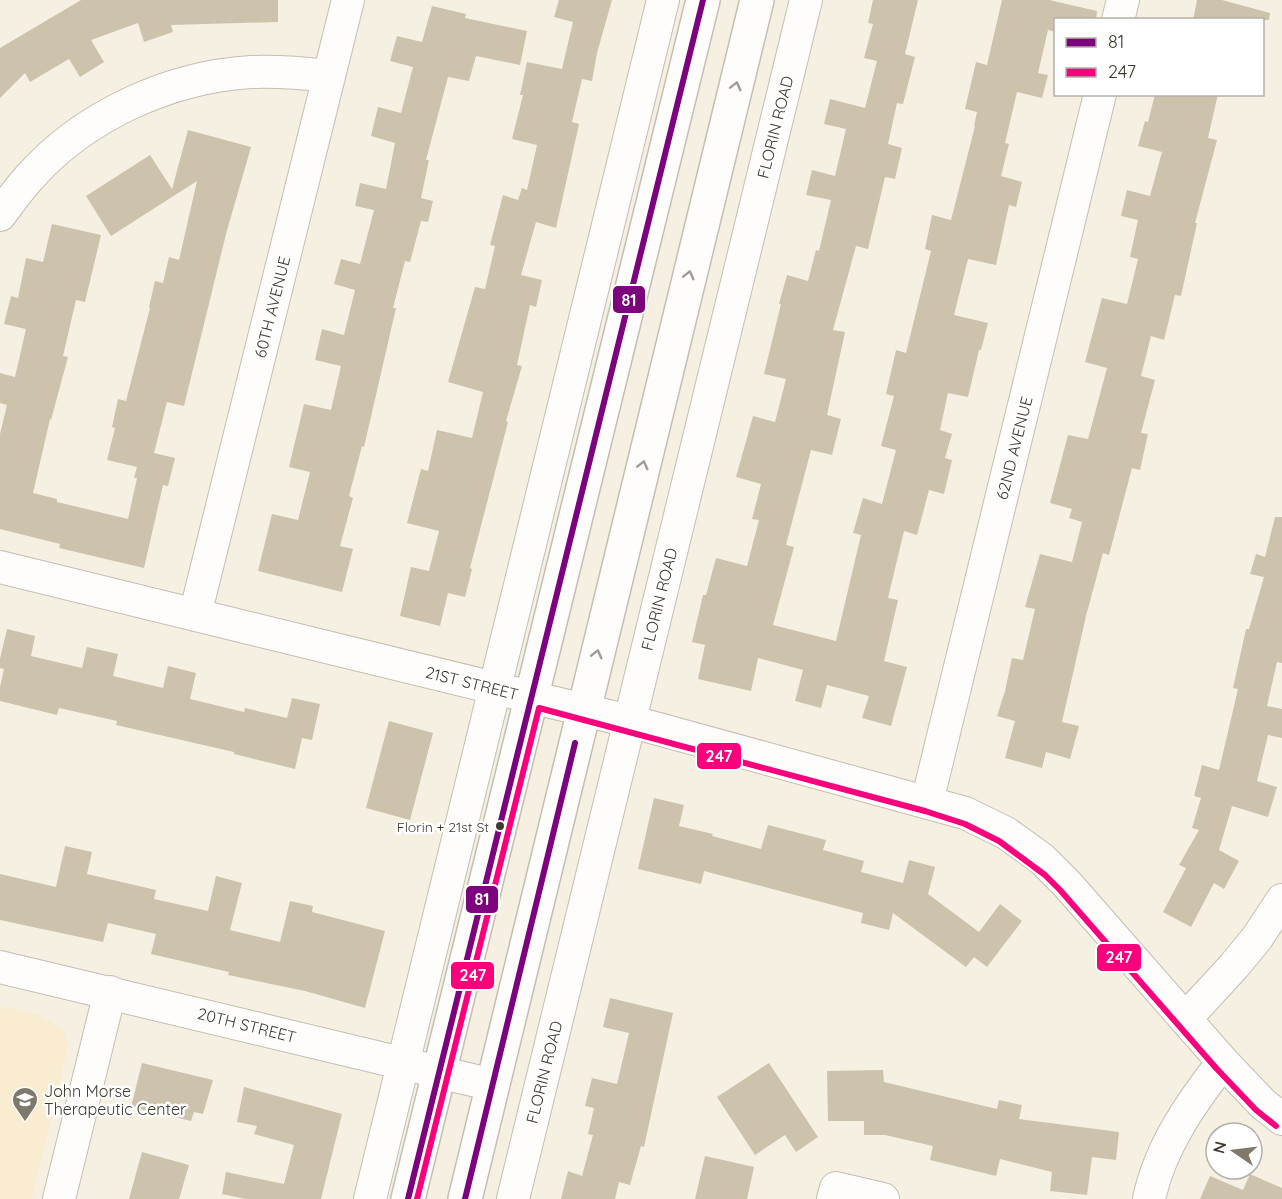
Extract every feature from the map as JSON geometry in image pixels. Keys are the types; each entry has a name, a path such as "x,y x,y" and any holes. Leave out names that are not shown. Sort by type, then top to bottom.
{"main road":[{"path":"408,1199 703,0"},
{"path":"465,1199 757,0"}],"street":[{"name":"60TH AVENUE","path":"195,615 348,0"},
{"path":"370,1199 663,0"},
{"name":"FLORIN ROAD","path":"513,1199 806,0"},
{"path":"1118,18 1123,0"},
{"path":"0,215 29,178 67,143 104,117 150,94 199,80 250,72 290,72 329,76"},
{"name":"62ND AVENUE","path":"927,802 1100,96"},
{"name":"21ST STREET","path":"0,567 532,697 965,813 1006,833 1042,859 1068,884 1223,1062 1263,1104 1282,1119"},
{"path":"1185,1018 1234,966 1257,938 1282,900"},
{"name":"20TH STREET","path":"0,967 493,1085"},
{"path":"60,1199 110,992"},
{"path":"1149,1199 1152,1185 1171,1139 1196,1097 1223,1062"},
{"path":"833,1199 836,1188 884,1199"}],"shaded area":[{"name":"John Morse Therapeutic Center","path":"0,1006 42,1016 63,1030 68,1046 32,1199 0,1199"}],"building":[{"path":"81,0 278,0 278,22 171,25 173,32 144,42 138,23 91,40 104,62 80,77 69,59 30,82 25,73 0,98 0,48"},
{"path":"559,0 612,0 597,53 592,81 582,79 572,122 579,124 556,228 536,222 521,275 542,280 536,307 530,305 517,365 522,366 506,421 508,422 470,568 472,569 465,597 448,593 440,626 400,616 411,567 429,571 439,531 407,523 421,469 428,471 437,430 472,438 483,392 448,382 475,287 485,289 495,246 490,245 503,195 518,200 522,188 527,190 537,145 512,139 523,95 520,95 527,62 562,69 573,22 554,17"},
{"path":"873,0 918,0 905,54 915,57 903,104 897,103 888,144 902,148 895,179 885,177 868,249 856,246 833,330 845,332 827,415 841,419 832,455 811,450 786,545 794,547 773,625 836,641 861,535 853,533 863,498 882,504 896,450 881,446 894,396 886,394 896,350 906,353 931,251 925,249 932,215 951,220 975,126 977,112 965,109 976,62 987,65 1002,0 1049,0 1097,11 1096,18 1054,18 1054,32 1048,30 1038,73 1048,75 1042,98 1017,92 1005,143 1009,144 1001,176 1022,182 1016,207 1009,205 996,265 968,259 954,315 988,323 968,397 948,393 940,430 952,434 945,458 952,460 944,494 929,490 917,535 904,531 888,598 898,600 884,661 907,667 891,726 862,718 869,696 827,685 821,708 795,701 803,670 758,658 751,691 698,679 705,645 692,642 703,595 706,595 716,558 747,566 759,520 752,519 761,484 736,477 753,416 775,422 786,379 764,374 781,304 779,304 787,275 808,281 816,250 819,251 831,200 806,195 812,170 835,176 846,129 824,124 830,99 865,108 877,61 864,58 873,24 868,23"},
{"path":"1197,0 1222,0 1270,13 1269,20 1264,20 1264,18 1193,18"},
{"path":"432,6 466,14 465,18 527,31 520,65 476,56 469,81 448,77 426,160 429,160 421,198 433,201 428,222 421,221 410,262 405,261 364,447 362,446 349,496 353,498 340,546 353,549 342,592 258,571 272,514 298,520 310,472 289,467 304,404 331,410 341,366 315,360 322,329 344,335 355,290 334,284 341,259 360,264 374,210 355,206 360,183 386,189 395,143 371,136 378,107 401,113 413,67 390,61 397,36 422,42"},
{"path":"1154,96 1218,96 1208,138 1217,140 1195,223 1197,223 1181,296 1175,295 1164,340 1151,336 1141,376 1155,380 1141,433 1148,434 1140,470 1132,468 1109,555 1103,553 1062,722 1079,726 1070,759 1046,752 1042,768 1005,758 1015,721 997,716 1012,658 1023,660 1035,609 1025,607 1040,554 1072,562 1082,522 1069,518 1072,509 1050,503 1068,435 1088,439 1107,368 1085,362 1102,298 1127,304 1138,259 1130,257 1138,220 1121,216 1127,190 1150,196 1162,152 1138,146 1145,121 1148,122"},
{"path":"188,130 251,147 226,234 184,406 167,402 154,453 175,458 168,486 163,485 144,568 59,548 60,544 0,529 0,434 7,405 0,403 0,373 15,377 26,329 4,324 11,296 18,298 26,258 43,262 52,224 101,235 85,302 76,300 63,356 68,357 50,419 33,493 57,499 57,502 128,519 137,478 134,478 137,467 107,460 115,428 112,427 118,399 126,401 155,281 163,283 169,257 179,260 197,181 111,236 86,196 150,155 172,189"},
{"path":"1275,517 1282,517 1282,663 1277,662 1267,706 1282,709 1282,738 1268,735 1257,781 1277,787 1268,817 1232,806 1219,850 1239,861 1224,889 1214,883 1191,927 1163,912 1186,868 1179,865 1199,830 1192,828 1201,798 1194,796 1202,765 1219,770 1238,689 1233,688 1246,629 1249,629 1264,577 1250,574 1256,554 1265,557"},
{"path":"7,629 35,636 31,656 82,668 87,647 118,654 113,676 163,688 168,666 196,673 190,699 244,712 245,708 287,718 292,698 320,704 312,740 302,738 295,769 234,754 234,752 116,725 117,721 59,708 57,715 0,701 4,669 0,668 0,659"},
{"path":"389,721 433,733 410,820 366,808"},
{"path":"654,798 684,805 679,826 761,849 768,825 826,840 823,850 864,861 861,872 903,883 909,860 935,867 928,894 979,932 1000,904 1022,921 987,967 974,957 966,967 893,913 889,930 861,923 863,913 704,871 701,884 638,869"},
{"path":"65,846 92,852 87,874 156,890 154,899 208,911 216,876 242,883 230,930 280,942 290,901 313,906 312,912 385,931 365,1008 305,991 228,975 229,972 151,954 156,934 108,923 103,942 0,920 0,874 56,887"},
{"path":"610,998 673,1013 644,1147 641,1146 630,1185 619,1182 615,1199 561,1199 568,1171 582,1176 593,1135 588,1134 594,1108 585,1106 592,1078 617,1084 629,1033 603,1027"},
{"path":"142,1063 213,1080 203,1114 194,1112 191,1121 131,1107"},
{"path":"769,1063 818,1137 796,1152 785,1135 755,1155 717,1097"},
{"path":"883,1070 884,1082 997,1109 999,1100 1022,1105 1019,1119 1119,1132 1116,1160 1092,1157 1087,1195 1050,1191 1052,1172 1000,1159 996,1176 930,1160 933,1146 885,1135 864,1135 864,1121 828,1121 827,1071"},
{"path":"244,1087 342,1114 321,1199 246,1199 222,1194 226,1172 284,1184 294,1145 254,1134 257,1126 237,1122"},
{"path":"142,1152 189,1165 179,1199 129,1199"},
{"path":"705,1156 754,1167 747,1199 695,1199"},
{"path":"1264,1180 1282,1188 1282,1199 1200,1199 1208,1181 1222,1181 1243,1190 1247,1181"}],"transit line":[{"name":"81","path":"408,1199 703,0"},
{"name":"247","path":"417,1199 539,708 925,811 965,824 999,841 1045,875 1060,890 1216,1068 1256,1110 1276,1126"},
{"name":"81","path":"465,1199 575,743"}],"place":[{"name":"Florin + 21st St","path":"500,826"},
{"name":"John Morse Therapeutic Center","path":"25,1123"}]}
